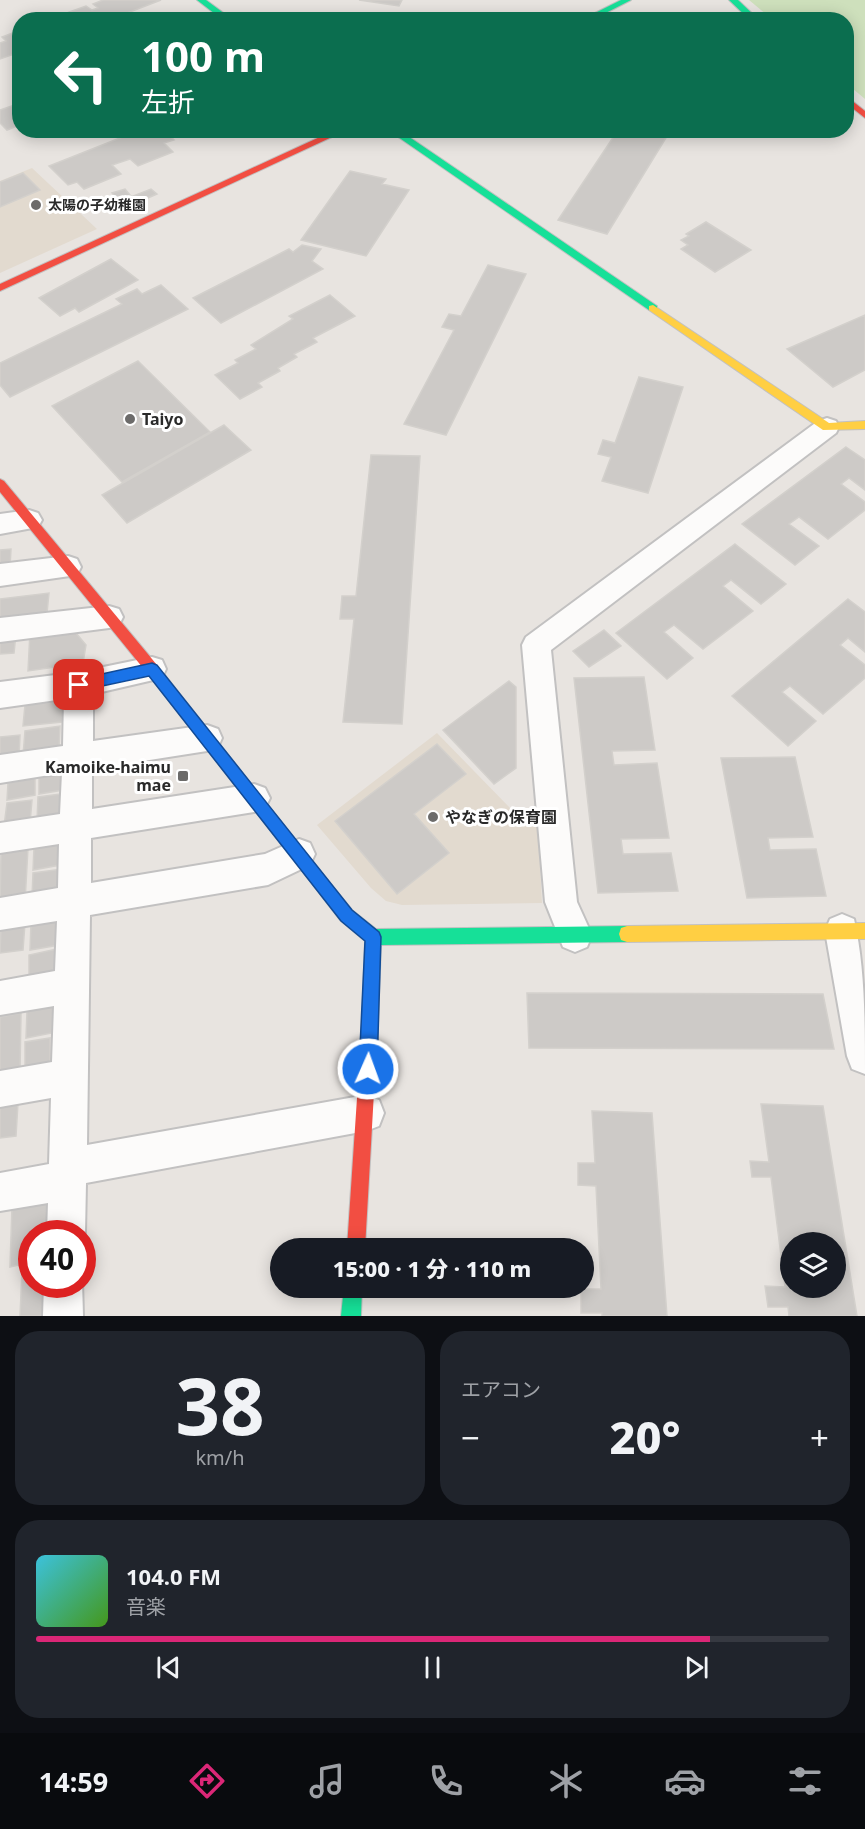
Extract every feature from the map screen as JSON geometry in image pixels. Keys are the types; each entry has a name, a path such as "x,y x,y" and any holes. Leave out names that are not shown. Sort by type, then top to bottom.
{"street":[{"path":"602,12 627,0"},
{"path":"733,0 746,12"},
{"path":"0,288 327,138"},
{"path":"404,138 827,427"},
{"path":"575,935 561,902 536,645 827,427 865,425"},
{"path":"0,484 152,669 346,915 373,937 853,931 865,1056"},
{"path":"0,524 29,520"},
{"path":"0,575 68,567"},
{"path":"0,630 109,617"},
{"path":"0,696 79,685 152,669"},
{"path":"66,1220 79,685"},
{"path":"0,769 207,738"},
{"path":"0,838 254,798"},
{"path":"0,914 268,869 299,854"},
{"path":"357,1238 366,1113 373,937"},
{"path":"0,998 72,985"},
{"path":"0,1089 70,1077"},
{"path":"0,1192 68,1174 366,1113"},
{"path":"63,1316 64,1298"},
{"path":"351,1316 352,1298"}],"shaded area":[{"name":"太陽の子幼稚園","path":"32,168 97,229 0,273 0,181"},
{"name":"やなぎの保育園","path":"437,733 511,809 537,809 542,903 402,905 386,901 371,888 317,825"}],"green space":[{"path":"749,0 865,0 865,99 854,90 854,12 764,12"}],"building":[{"path":"103,0 161,0 130,12 69,12 86,6 92,10 98,8 93,4"},
{"path":"359,0 402,0 399,6"},
{"path":"12,33 12,55 0,59 0,43 6,41 2,37"},
{"path":"12,106 12,128 7,130 0,123 0,110"},
{"path":"120,138 172,138 174,140 164,143 173,152 138,166 130,159 112,165 121,174 84,189 77,182 68,185 49,166"},
{"path":"613,138 666,138 607,234 558,220"},
{"path":"350,171 386,179 382,184 409,190 366,256 301,240"},
{"path":"23,173 40,190 0,207 0,182"},
{"path":"125,189 131,196 118,200 112,193"},
{"path":"151,189 157,194 134,204 128,198"},
{"path":"706,222 751,250 715,272 681,249 688,245 681,240 689,236 686,234"},
{"path":"302,245 321,249 312,261 323,269 221,323 193,298 289,249 293,252"},
{"path":"111,259 138,280 79,312 75,308 60,316 39,298"},
{"path":"488,265 526,274 446,435 404,424 454,330 442,327 449,314 461,316"},
{"path":"161,285 188,309 10,397 0,385 0,363 122,304 116,299 137,289 142,294"},
{"path":"330,295 355,316 313,338 317,342 294,354 297,357 278,368 280,371 258,383 262,387 240,399 215,375 238,363 235,360 256,349 251,345 293,319 289,316"},
{"path":"865,315 865,370 833,387 787,349"},
{"name":"Taiyo","path":"138,361 210,432 122,482 52,406"},
{"path":"639,377 683,387 648,493 602,481 611,457 598,454 603,440 615,443"},
{"path":"224,425 251,450 127,523 102,495"},
{"path":"846,447 865,460 865,490 849,478 841,484 865,502 865,510 828,539 799,517 789,524 819,546 795,565 742,524"},
{"path":"371,455 420,456 402,724 343,722 354,619 340,619 342,596 356,596"},
{"path":"735,544 786,584 761,604 731,580 723,586 753,611 703,649 674,625 664,632 693,658 667,679 616,633"},
{"path":"11,549 10,567 0,569 0,550"},
{"path":"49,593 47,613 0,619 0,599"},
{"path":"848,599 865,612 865,652 848,638 840,645 865,665 865,678 823,714 790,686 782,692 816,721 788,746 732,696"},
{"path":"71,627 86,645 83,663 28,671 30,632"},
{"path":"604,630 621,646 589,667 573,651"},
{"path":"16,634 14,653 0,654 0,636"},
{"path":"644,677 655,750 612,751 614,765 657,763 669,838 621,839 623,854 671,853 678,891 598,893 574,678"},
{"path":"509,681 516,687 516,768 494,784 443,730"},
{"path":"64,701 62,722 23,726 25,705"},
{"path":"60,726 59,751 23,756 25,731"},
{"path":"20,735 19,757 0,759 0,737"},
{"path":"437,744 466,774 414,814 449,853 397,894 335,821"},
{"path":"795,757 813,837 768,838 770,850 816,849 826,896 747,898 721,758"},
{"path":"64,774 63,790 39,794 39,777"},
{"path":"35,778 35,795 7,800 8,783"},
{"path":"60,794 59,817 37,821 38,797"},
{"path":"32,800 30,823 4,826 7,803"},
{"path":"61,843 60,865 33,870 34,847"},
{"path":"28,848 25,902 0,906 1,853"},
{"path":"62,869 61,893 32,897 33,873"},
{"path":"59,918 59,945 30,950 31,923"},
{"path":"25,923 23,950 0,953 1,927"},
{"path":"57,949 57,975 29,982 29,955"},
{"path":"527,993 823,994 834,1049 529,1048"},
{"path":"53,1006 52,1033 26,1038 27,1011"},
{"path":"21,1013 20,1072 0,1076 0,1017"},
{"path":"50,1038 50,1067 25,1072 25,1042"},
{"path":"18,1103 16,1136 0,1138 0,1106"},
{"path":"761,1104 823,1106 843,1232 780,1232 780,1248 771,1177 752,1177 750,1161 769,1162"},
{"path":"592,1111 652,1113 667,1316 602,1316 602,1313 581,1313 581,1298 594,1298 594,1289 601,1289 596,1186 578,1185 578,1163 595,1163"},
{"path":"48,1198 47,1220 18,1220 18,1265 10,1267 12,1206"},
{"path":"846,1248 857,1316 789,1316 788,1307 768,1307 765,1286 780,1287 780,1298 846,1298"},
{"path":"21,1298 46,1298 45,1316 20,1316"}],"traffic: fast":[{"path":"201,0 218,12"},
{"path":"602,12 627,0"},
{"path":"733,0 746,12"},
{"path":"404,138 653,308"},
{"path":"315,876 346,915 373,937 627,934"},
{"path":"370,1023 373,937"},
{"path":"351,1316 352,1298"}],"traffic: slow":[{"path":"653,308 827,427 865,425"},
{"path":"627,934 865,931"}],"traffic: jam":[{"path":"854,106 865,115"},
{"path":"0,288 326,138"},
{"path":"0,484 152,669 315,876"},
{"path":"357,1238 370,1023"}],"place":[{"name":"太陽の子幼稚園","path":"36,205"},
{"name":"Taiyo","path":"130,419"},
{"name":"Kamoike-haimu mae","path":"183,776"},
{"name":"やなぎの保育園","path":"433,817"}],"route":[{"path":"79,685 152,669 346,915 373,937 368,1069"}]}
